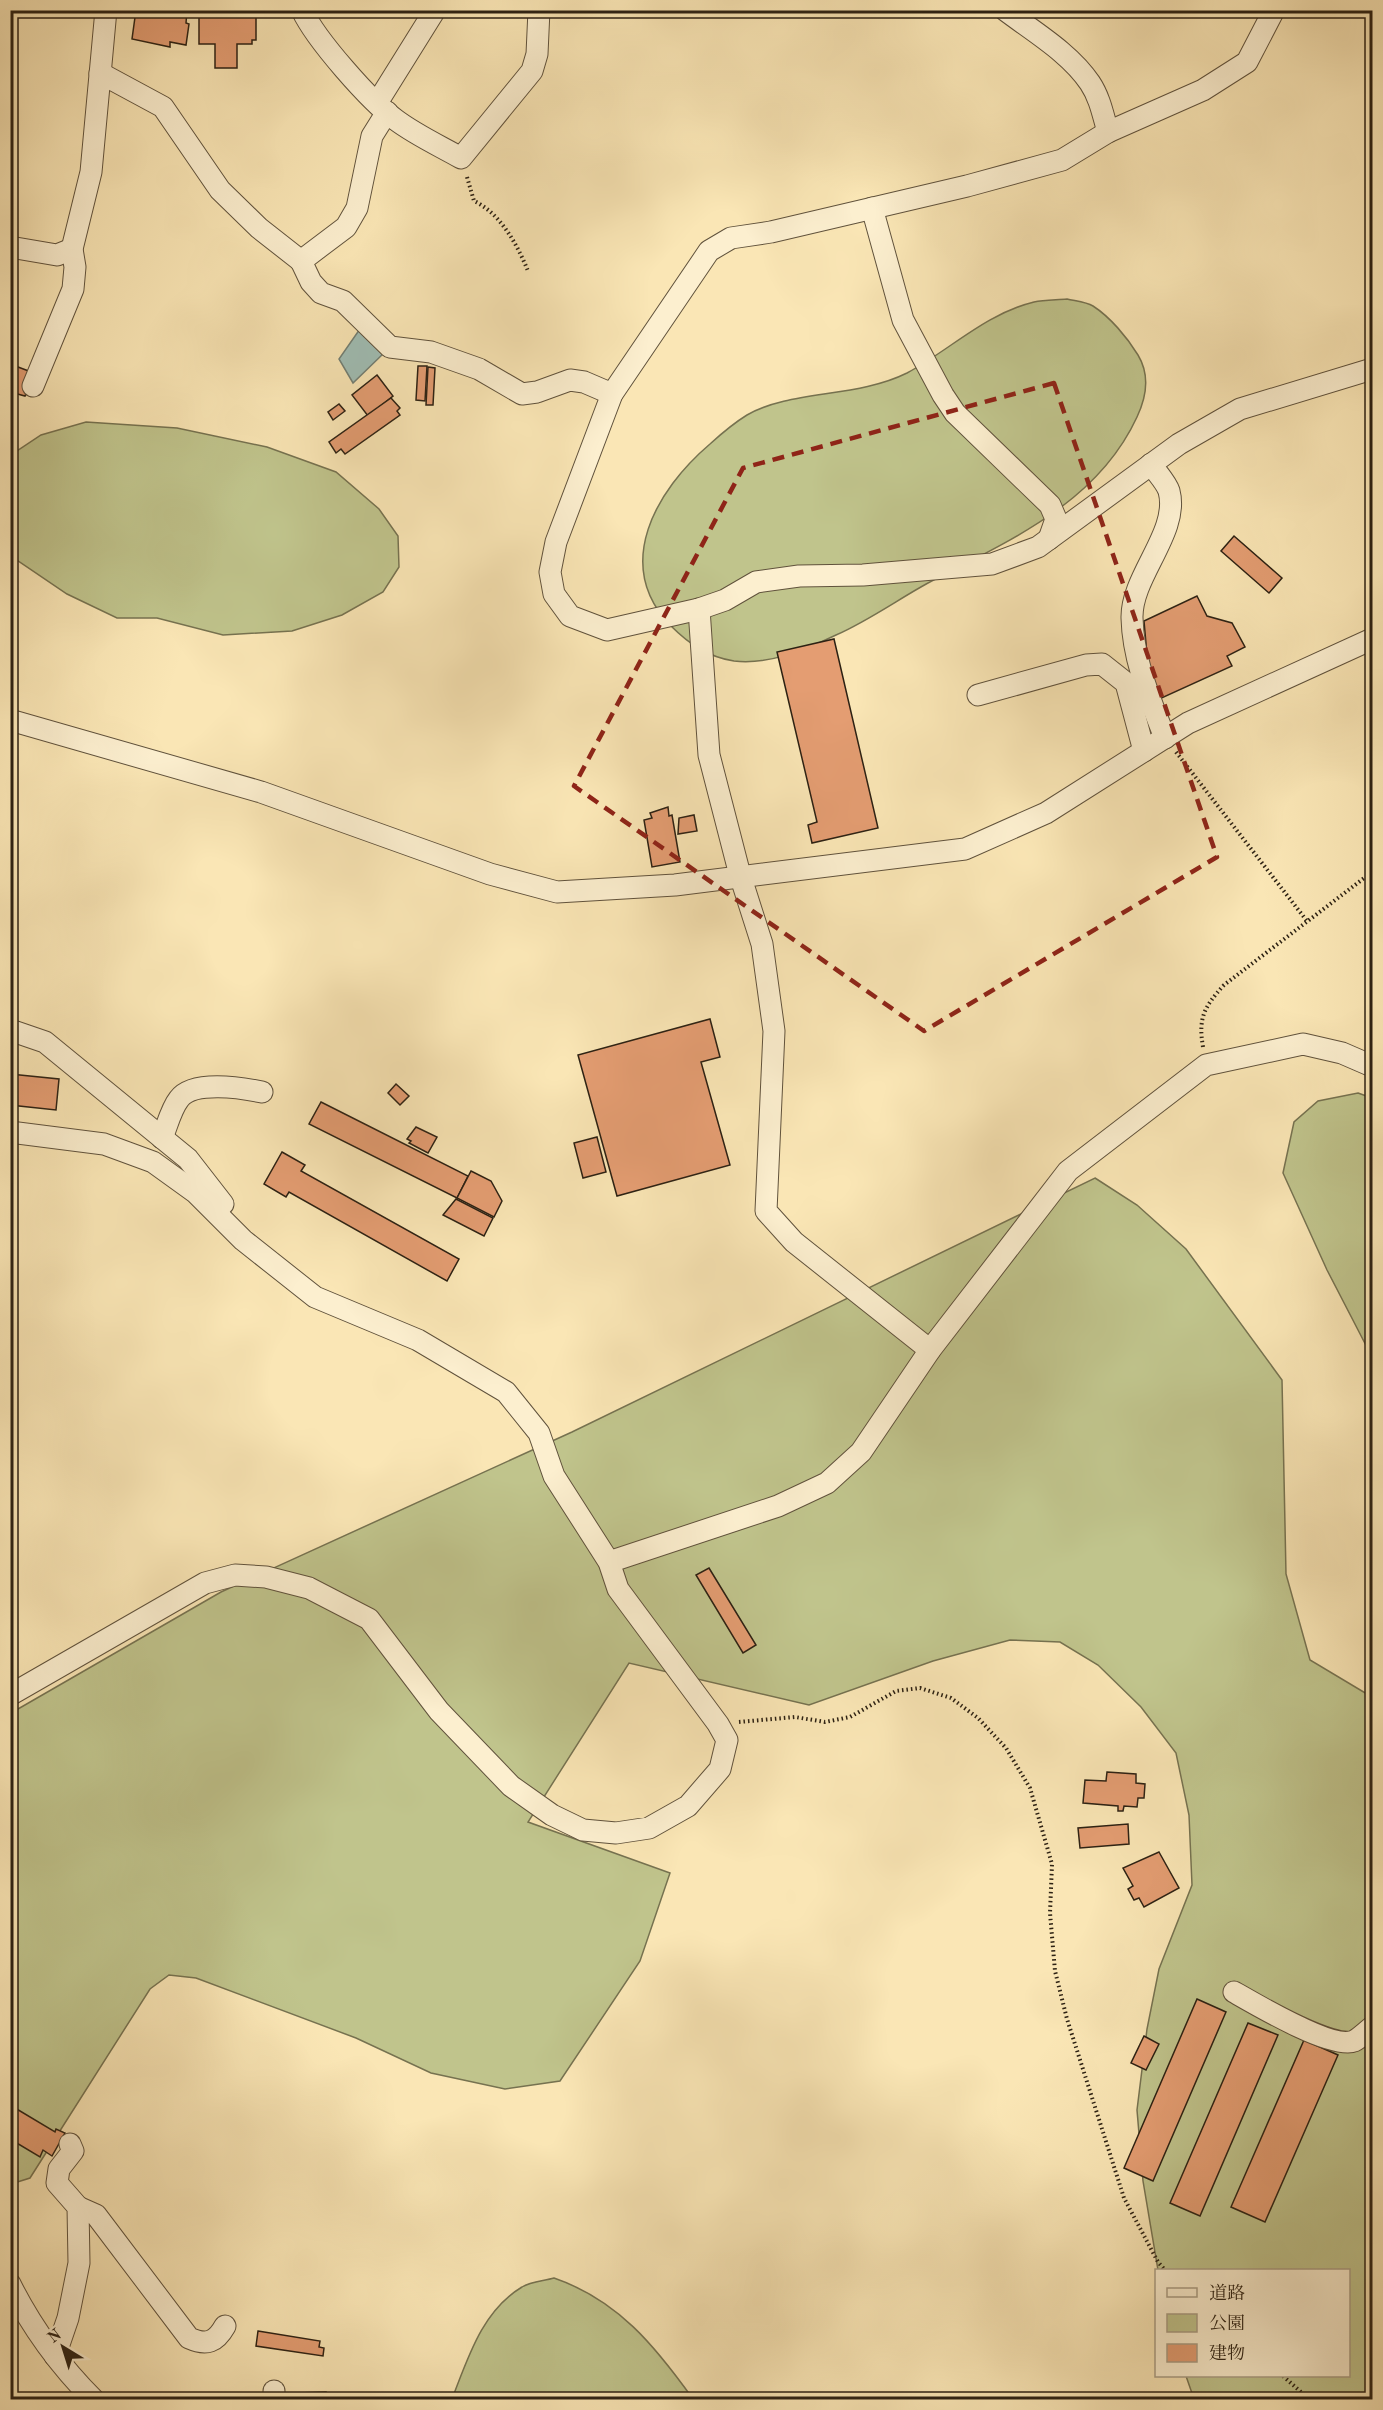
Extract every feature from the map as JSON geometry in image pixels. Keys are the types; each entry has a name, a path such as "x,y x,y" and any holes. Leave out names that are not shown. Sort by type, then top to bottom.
{"street":[{"path":"33,386 73,289 75,267 72,249 91,172 106,10"},
{"path":"302,10 326,47 382,107 396,120 461,158 532,71 537,54 539,10"},
{"path":"301,261 346,227 352,218 357,208 372,136 382,107 435,10"},
{"path":"1005,10 1061,52 1090,83 1100,103 1108,132"},
{"path":"1274,10 1247,62 1203,90 1108,132 1062,160 771,232 731,238 709,251 612,394 556,542 550,572 554,594 570,616 607,630 699,609 725,600 756,582 799,576 863,575 992,564 1038,547 1179,444 1240,409 1372,369"},
{"path":"100,73 163,107 220,190 259,228 301,261 311,282 321,293 343,301 390,347 430,352 478,369 522,394 537,392 570,380 584,382 612,394"},
{"path":"872,208 903,320 956,413 1050,506 1056,519 1049,539"},
{"path":"10,247 57,255 72,249"},
{"path":"1151,464 1169,491 1168,521 1137,592 1132,617 1142,680 1165,738"},
{"path":"699,609 709,755 740,875 762,944 774,1031 766,1211 794,1242 930,1350"},
{"path":"10,720 261,792 490,874 557,892 675,885 740,875 965,849 1046,813 1188,723 1372,639"},
{"path":"978,695 1086,665 1102,664 1126,682 1144,751"},
{"path":"10,1030 45,1042 188,1159 223,1204 228,1225"},
{"path":"609,1562 778,1506 827,1483 861,1452 930,1350 1068,1172 1206,1065 1303,1044 1342,1053 1372,1066"},
{"path":"162,1138 179,1098 191,1091 229,1086 262,1092"},
{"path":"10,1132 104,1144 153,1162 196,1193 228,1225 315,1298 418,1340 506,1392 538,1433 554,1476 609,1562 618,1588 718,1724 727,1740 720,1769 688,1806 649,1828 616,1833 583,1830 552,1815 511,1786 439,1711 369,1619 309,1588 266,1577 235,1575 205,1583 10,1695"},
{"path":"1234,1992 1282,2019 1339,2042 1353,2041 1372,2027"},
{"path":"70,2144 73,2151 59,2169 57,2183 78,2206 96,2215 189,2338 201,2343 211,2342 219,2337 225,2326"},
{"path":"55,2356 68,2318 79,2263 78,2206"},
{"path":"10,2284 28,2321 94,2400"}],"path":[{"path":"461,158 474,201 486,206 518,245 528,271"},
{"path":"1165,738 1307,921"},
{"path":"1206,1065 1200,1025 1209,1001 1224,985 1372,872"},
{"path":"718,1724 795,1717 825,1722 842,1719 850,1717 896,1690 920,1688 951,1698 978,1718 1006,1748 1030,1788 1052,1864 1050,1913 1055,1971 1067,2019 1124,2198 1163,2269"},
{"path":"1285,2377 1310,2400"}],"highlighted area":[{"path":"1054,383 1217,857 924,1031 574,786 743,468"}],"green space":[{"path":"1067,299 1093,306 1112,322 1138,355 1146,378 1145,393 1137,417 1120,447 1099,474 1074,497 1019,535 928,583 860,623 812,646 786,655 747,662 725,659 700,649 671,626 654,603 645,578 643,554 648,529 658,506 673,483 690,463 723,433 747,415 783,401 867,387 888,381 923,364 968,333 1000,315 1034,302"},
{"path":"86,422 177,428 267,447 336,472 379,509 398,536 399,567 383,592 342,615 292,631 223,635 157,618 117,618 67,594 11,556 11,455 41,435"},
{"path":"1358,1093 1372,1098 1372,1357 1327,1270 1283,1173 1294,1122 1318,1101"},
{"path":"1095,1178 1137,1205 1186,1249 1282,1380 1286,1574 1310,1660 1372,1697 1372,2399 1194,2399 1186,2377 1350,2377 1350,2269 1158,2269 1143,2181 1137,2110 1147,2029 1159,1969 1192,1885 1189,1815 1176,1753 1141,1707 1098,1665 1060,1642 1010,1640 933,1661 809,1705 629,1663 528,1822 670,1873 640,1961 560,2081 505,2089 431,2073 356,2038 196,1978 169,1975 150,1989 30,2178 11,2184 11,1713 221,1592 572,1432"},
{"path":"554,2278 577,2287 616,2312 649,2343 693,2399 452,2399 478,2337 496,2309 508,2297 526,2285"}],"water":[{"path":"362,326 385,352 353,383 339,359"}],"building":[{"path":"136,10 187,11 186,23 189,24 186,45 170,42 170,47 132,39"},
{"path":"199,11 238,11 238,14 256,14 256,40 252,40 252,44 237,44 237,68 215,68 215,44 199,44"},
{"path":"10,364 34,373 25,396 10,392"},
{"path":"418,366 427,366 425,401 416,400"},
{"path":"428,367 435,368 433,405 426,405"},
{"path":"377,375 393,396 368,416 352,395"},
{"path":"391,398 400,408 397,411 400,415 345,454 341,449 336,453 329,442"},
{"path":"339,404 345,411 333,420 328,412"},
{"path":"1234,536 1282,578 1269,593 1221,551"},
{"path":"1197,596 1207,616 1232,623 1245,647 1227,656 1232,666 1155,701 1148,666 1144,621"},
{"path":"834,639 878,828 812,843 808,825 817,822 777,652"},
{"path":"668,807 669,816 672,815 680,862 652,867 644,820 652,818 650,813"},
{"path":"694,815 697,831 678,834 679,818"},
{"path":"710,1019 720,1057 701,1062 730,1165 617,1196 578,1055"},
{"path":"10,1074 59,1079 56,1110 10,1105"},
{"path":"396,1084 409,1096 400,1105 388,1093"},
{"path":"321,1102 468,1176 457,1198 309,1124"},
{"path":"416,1127 437,1137 428,1153 409,1143 411,1141 407,1139"},
{"path":"597,1137 606,1172 583,1178 574,1143"},
{"path":"282,1152 305,1165 301,1171 459,1259 447,1281 289,1192 286,1197 264,1184"},
{"path":"471,1171 491,1181 502,1201 494,1217 457,1198"},
{"path":"456,1199 493,1218 484,1236 443,1215"},
{"path":"709,1568 756,1645 743,1653 696,1575"},
{"path":"1107,1772 1136,1774 1136,1783 1145,1784 1144,1798 1138,1798 1137,1807 1124,1806 1123,1811 1118,1811 1118,1806 1083,1803 1085,1780 1106,1781"},
{"path":"1128,1824 1129,1844 1080,1848 1078,1828"},
{"path":"1159,1852 1179,1888 1144,1907 1139,1898 1134,1900 1128,1889 1133,1886 1123,1868"},
{"path":"1197,1999 1226,2012 1153,2181 1124,2168"},
{"path":"1248,2023 1278,2035 1200,2216 1170,2203"},
{"path":"1144,2036 1159,2044 1146,2070 1131,2063"},
{"path":"1304,2040 1338,2055 1265,2222 1231,2207"},
{"path":"10,2105 55,2132 56,2129 65,2133 52,2156 43,2150 40,2157 10,2139"},
{"path":"258,2331 320,2341 319,2347 324,2348 323,2356 256,2346"},
{"path":"326,2392 326,2400 299,2400 298,2393"}]}
